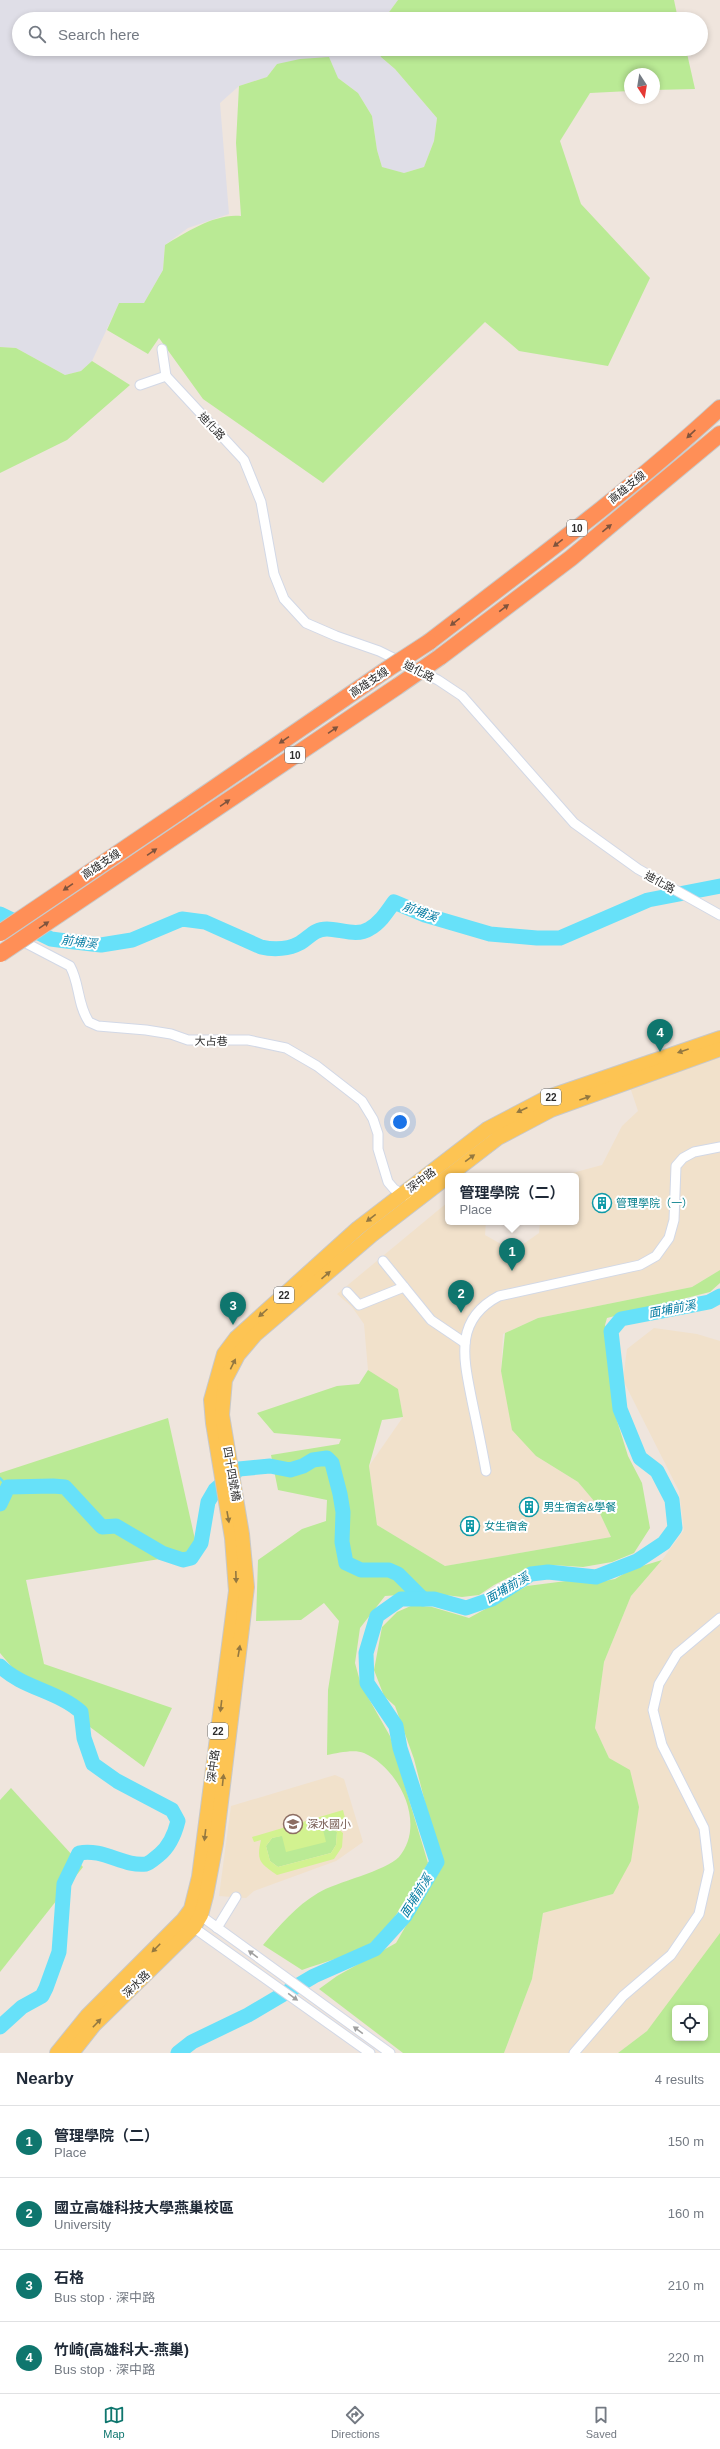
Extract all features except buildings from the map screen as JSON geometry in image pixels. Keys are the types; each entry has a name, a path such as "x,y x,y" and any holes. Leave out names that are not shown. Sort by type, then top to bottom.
{"highway":[{"name":"高雄支線","path":"0,933 429,642 682,443 720,408"},
{"name":"高雄支線","path":"0,954 440,657 571,558 720,434"}],"main road":[{"name":"深中路","path":"217,1419 211,1392 224,1354 236,1338 398,1192 487,1129 548,1097 720,1038"},
{"name":"深中路","path":"452,1173 498,1138 524,1122 550,1110 720,1049"},
{"name":"深中路","path":"217,1419 225,1380 240,1352 267,1325 418,1199 445,1178"},
{"name":"四十四號橋","path":"217,1419 237,1536"},
{"name":"深中路","path":"192,1918 216,1843 247,1587 237,1536"},
{"name":"深水路","path":"57,2053 87,2016 192,1918"},
{"name":"深水路","path":"72,2053 94,2025 192,1918"}],"street":[{"path":"140,385 166,376 162,349"},
{"name":"迪化路","path":"166,376 244,460 261,502 274,574 284,600 306,623 336,636 379,651 438,680 462,696 574,823 638,869 720,915"},
{"name":"大占巷","path":"0,930 70,966 75,975 79,1002 89,1022 98,1026 171,1034 188,1040 248,1040 286,1048 317,1066 362,1101 374,1119 384,1172 398,1192"},
{"path":"486,1471 464,1356 464,1343 478,1313 487,1302 499,1296 640,1265 656,1256 669,1238 674,1220 676,1166 683,1158 694,1152 720,1146"},
{"path":"398,1192 418,1199"},
{"path":"383,1261 431,1320 464,1343"},
{"path":"347,1292 359,1304 404,1287"},
{"path":"574,2053 623,1996 671,1955 699,1914 709,1870 704,1828 662,1745 653,1710 659,1684 677,1654 720,1618"},
{"path":"221,1930 236,1897"},
{"path":"192,1918 221,1930 390,2053"},
{"path":"192,1918 216,1941 370,2053"}],"shaded area":[{"path":"0,0 398,0 389,12 12,12 12,56 380,56 395,69 437,118 434,141 424,167 404,173 382,167 377,150 372,116 358,93 338,78 277,64 267,77 239,86 220,103 229,214 188,228 165,245 163,270 144,303 119,303 92,361 81,371 65,375 16,348 0,347"},
{"path":"720,1055 720,1270 692,1287 538,1318 503,1334 501,1371 536,1456 578,1482 594,1501 611,1537 445,1566 377,1525 369,1466 403,1417 398,1390 368,1370 364,1324 352,1307 337,1294 445,1204 445,1225 486,1225 485,1235 508,1248 522,1245 539,1233 540,1225 579,1225 579,1173 572,1173 602,1165 622,1126 638,1111 630,1087"},
{"path":"654,1328 697,1334 720,1341 720,1934 692,1975 647,2031 618,2053 504,2053 532,1979 543,1913 613,1894 630,1771 609,1758 595,1728 604,1662 631,1596 662,1560 684,1530 679,1491 623,1380 627,1349"},
{"name":"深水國小","path":"335,1775 344,1779 363,1842 336,1861 254,1891 246,1898 219,1896 231,1806"}],"green space":[{"path":"398,0 674,0 677,12 389,12"},
{"path":"380,56 688,56 695,89 660,90 660,68 624,68 624,91 590,93 560,141 581,204 650,278 608,366 519,351 485,322 323,483 203,399 159,338 148,354 107,330 119,303 144,303 163,270 165,245 192,229 212,220 222,217 241,216 236,143 239,86 267,77 277,64 300,59 329,57 338,78 358,93 372,116 377,150 382,167 404,173 424,167 434,141 437,118 395,69"},
{"path":"0,347 16,348 65,375 81,371 92,361 130,385 67,440 0,473"},
{"path":"720,1270 720,1283 710,1292 607,1318 605,1325 614,1411 628,1456 642,1483 650,1528 634,1553 612,1562 583,1567 552,1565 530,1567 494,1585 479,1595 462,1597 428,1593 385,1596 360,1628 355,1663 361,1685 390,1736 428,1863 394,1918 371,1943 354,1952 302,1970 263,1945 289,1916 310,1898 326,1889 383,1867 399,1857 407,1844 410,1829 409,1814 405,1798 398,1784 377,1760 364,1753 356,1751 327,1755 328,1690 339,1621 324,1603 301,1620 256,1621 258,1560 302,1529 326,1521 327,1500 278,1490 271,1455 339,1444 341,1439 274,1433 257,1413 337,1386 359,1384 368,1370 398,1389 403,1417 382,1420 369,1466 377,1525 445,1566 611,1537 594,1501 578,1482 536,1456 512,1430 501,1371 505,1333 538,1318 692,1287"},
{"path":"168,1418 198,1553 26,1580 44,1664 172,1708 144,1767 17,1673 0,1653 0,1473"},
{"path":"662,1560 631,1596 604,1662 595,1728 609,1758 630,1770 639,1807 631,1861 613,1894 543,1913 532,1979 504,2053 403,2053 319,1989 337,1976 396,1943 441,1865 414,1759 395,1706 384,1696 374,1670 382,1627 397,1612 413,1605 432,1607 469,1618 527,1586 566,1581 599,1582 615,1579 632,1569"},
{"path":"11,1788 83,1867 0,1972 0,1800"},
{"path":"343,1810 345,1818 332,1823 343,1833 342,1847 334,1859 277,1875 263,1864 259,1857 261,1840 254,1842 252,1837","holes":["326,1825 337,1832 336,1845 331,1853 278,1867 270,1861 266,1846 272,1838 282,1836 286,1852 326,1842 322,1826"]},
{"path":"326,1825 337,1832 336,1845 331,1853 278,1867 270,1861 266,1846 272,1838"},
{"path":"720,1933 720,2053 618,2053 647,2031"}],"waterway":[{"name":"前埔溪","path":"0,914 51,939 66,941 101,945 132,940 182,919 205,922 261,947 276,949 296,945 315,932 323,929 354,933 364,931 373,927 394,902 425,915 490,934 537,938 560,938 648,900 720,886"},
{"name":"面埔前溪","path":"178,2053 192,2042 248,2015 314,1976 375,1949 405,1916 437,1862 400,1748 396,1726 367,1683 366,1653 377,1616 401,1599 434,1599 466,1608 492,1599 531,1574 548,1572 596,1577 637,1561 664,1543 675,1528 672,1500 657,1471 640,1458 620,1409 611,1331 621,1319 709,1302 720,1296"},
{"path":"0,1504 8,1487 65,1487 102,1527 116,1526 162,1553 183,1560 191,1558 201,1543 208,1502 215,1490 239,1469 270,1466 290,1470 303,1466 313,1460 327,1458 332,1463 340,1494 343,1512 342,1542 346,1563 361,1570 389,1570 398,1574 423,1599"},
{"path":"0,1478 8,1487"},
{"path":"0,1666 19,1680 62,1699 81,1712 84,1738 93,1764 117,1781 172,1810 178,1821 169,1844 163,1852 146,1864 130,1863 96,1853 79,1853 64,1884 59,1952 46,1988 42,1996 22,2007 0,2027"}],"place":[{"name":"竹崎(高雄科大-燕巢)","path":"660,1052"},
{"name":"管理學院（一）","path":"602,1203"},
{"name":"管理學院（二）","path":"512,1271"},
{"name":"國立高雄科技大學燕巢校區","path":"461,1313"},
{"name":"石格","path":"233,1325"},
{"name":"男生宿舍&學餐","path":"529,1507"},
{"name":"女生宿舍","path":"470,1526"},
{"name":"深水國小","path":"293,1824"}]}
